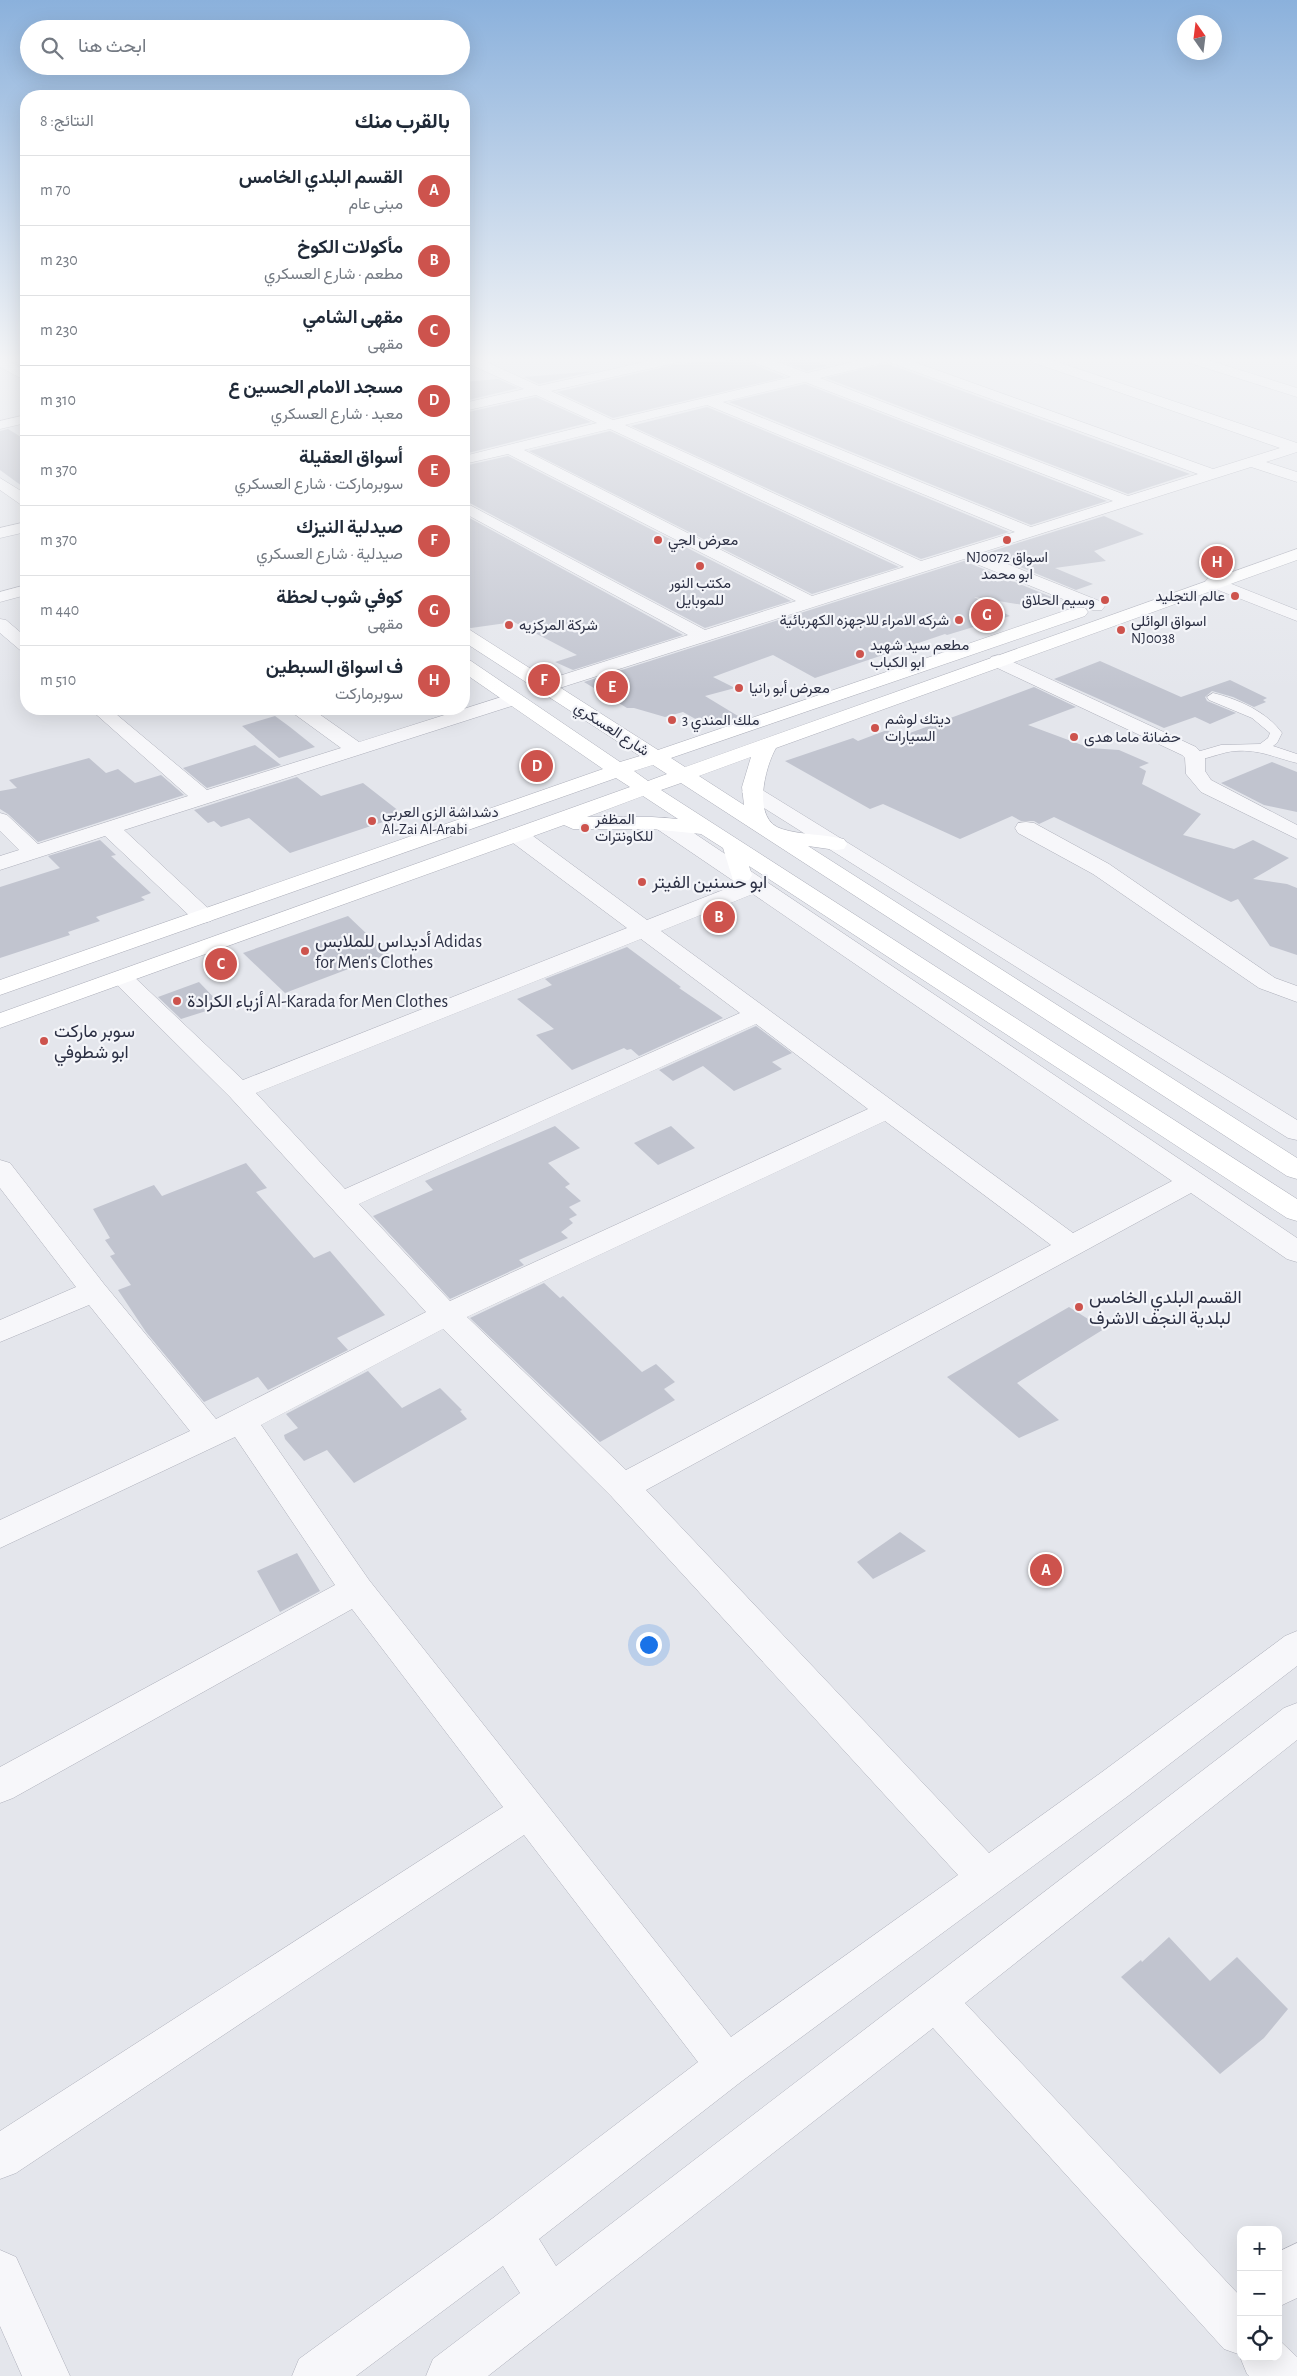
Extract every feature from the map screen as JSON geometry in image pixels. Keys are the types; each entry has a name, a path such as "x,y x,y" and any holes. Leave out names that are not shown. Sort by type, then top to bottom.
{"main road":[{"path":"1178,576 1297,534"},
{"path":"1267,549 1275,554 1293,555"},
{"path":"0,1021 1293,555"},
{"path":"1221,563 1238,568 1239,574"},
{"path":"0,988 655,757 1105,602"},
{"name":"شارع العسكري","path":"470,638 1297,1170"},
{"name":"شارع العسكري","path":"470,669 646,789 1297,1212"},
{"path":"768,745 755,772 752,792 756,815 768,831 836,844"},
{"path":"544,825 616,822 708,828"},
{"path":"732,844 748,880"}],"street":[{"path":"551,470 811,602"},
{"path":"710,470 919,568"},
{"path":"879,470 1030,532"},
{"path":"1047,470 1128,501"},
{"path":"1202,470 1213,474"},
{"path":"547,686 1226,470"},
{"path":"1276,470 1297,477"},
{"path":"0,483 20,497"},
{"path":"470,510 703,636"},
{"path":"0,533 20,528"},
{"path":"966,553 1105,602"},
{"path":"1214,582 1297,616"},
{"path":"0,597 20,592"},
{"path":"0,624 20,641"},
{"path":"998,661 1177,743 1189,750 1195,757 1194,770 1197,779 1208,788 1297,833"},
{"path":"470,712 514,698"},
{"path":"106,715 203,798"},
{"path":"309,715 356,748"},
{"path":"0,863 460,715"},
{"path":"752,792 1297,1132"},
{"path":"0,819 34,852"},
{"path":"665,824 1297,1252"},
{"path":"109,828 203,916"},
{"path":"1026,828 1109,875 1267,983 1297,995"},
{"path":"517,835 1072,1246"},
{"path":"239,1091 643,929 748,880"},
{"path":"122,978 239,1091 446,1316 623,1487 985,1876"},
{"path":"341,1202 758,1014"},
{"path":"0,1535 226,1428 446,1316 887,1110"},
{"path":"2,1174 94,1291 226,1428 357,1590 727,2066"},
{"path":"623,1487 1191,1182"},
{"path":"0,1332 94,1291"},
{"path":"0,1786 357,1590"},
{"path":"316,2376 509,2234 727,2066 985,1876 1115,1784 1297,1646"},
{"path":"450,2376 1162,1826 1297,1719"},
{"path":"0,2157 529,1811"},
{"path":"936,2001 1237,2325"},
{"path":"509,2234 550,2299"},
{"path":"1282,2280 1297,2266"},
{"path":"0,2273 46,2376"},
{"path":"1269,2361 1282,2376"}],"lane":[{"path":"1213,698 1246,711 1271,726 1276,733 1273,740 1264,747"},
{"path":"1195,757 1224,747 1264,747 1297,759"}],"building":[{"path":"0,470 20,470 20,485"},
{"path":"470,470 535,470 791,601 705,628 470,503"},
{"path":"566,470 693,470 899,567 812,594"},
{"path":"727,470 859,470 1009,532 921,559"},
{"path":"896,470 1027,470 1107,501 1031,525"},
{"path":"1065,470 1179,470 1190,474 1128,494"},
{"path":"1104,516 1144,534 1094,551 1106,561 1055,568 1093,584 1076,590 986,553"},
{"path":"470,518 683,635 573,670 555,662 577,655 514,622 471,628"},
{"path":"964,561 1054,598 1029,606 974,597 1010,616 945,634 815,678 773,655 713,677 735,688 705,696 743,719 720,727 713,724 708,726 683,712 665,717 634,708 627,708 584,682"},
{"path":"1100,661 1181,697 1230,680 1267,698 1263,700 1266,702 1254,707 1233,697 1212,691 1205,697 1207,701 1236,713 1210,724 1195,717 1164,728 1054,679"},
{"path":"1034,687 1076,707 1028,725 1090,748 1119,750 1149,763 1139,767 1146,771 1142,784 1201,814 1183,835 1234,849 1253,840 1289,858 1253,879 1287,884 1297,888 1297,955 1270,946 1238,899 1231,902 1054,817 1039,824 1034,821 1021,821 1012,816 960,839 883,804 870,809 785,761 853,738 858,741 887,730 899,737"},
{"path":"275,716 315,747 279,758 242,726"},
{"path":"255,745 281,765 207,788 183,768"},
{"path":"89,758 106,773 118,769 135,783 161,775 184,795 38,842 0,809 0,791 17,788 9,780"},
{"path":"1272,762 1297,772 1297,812 1264,805 1221,783"},
{"path":"297,777 321,796 363,783 404,815 290,853 249,818 221,827 214,821 208,823 194,810"},
{"path":"100,840 116,855 111,856 151,893 141,897 145,900 96,917 100,921 68,932 70,935 0,958 0,887 60,868 48,856"},
{"path":"348,916 388,954 285,993 243,953"},
{"path":"627,947 681,987 679,988 723,1018 639,1056 631,1049 627,1050 624,1048 572,1070 536,1035 554,1029 517,999 552,985 545,979"},
{"path":"199,982 222,1006 181,1019 158,997"},
{"path":"756,1026 792,1053 772,1062 782,1069 734,1091 703,1066 673,1081 659,1070"},
{"path":"555,1126 580,1148 548,1163 570,1184 565,1187 581,1201 569,1207 577,1215 569,1219 573,1223 561,1232 568,1238 519,1260 524,1265 450,1299 373,1216 433,1190 425,1181"},
{"path":"671,1126 695,1148 658,1165 634,1143"},
{"path":"246,1163 267,1188 256,1192 314,1258 330,1251 385,1315 337,1338 348,1350 268,1390 258,1377 204,1402 146,1332 118,1290 131,1285 110,1256 115,1254 105,1240 110,1238 93,1209 154,1185 162,1196"},
{"path":"544,1283 560,1298 563,1296 642,1372 656,1364 675,1382 664,1389 675,1400 600,1442 470,1318"},
{"path":"1069,1307 1104,1329 1017,1383 1059,1420 1019,1438 947,1377"},
{"path":"368,1371 402,1408 440,1388 462,1410 460,1411 467,1419 354,1483 327,1450 304,1461 285,1439 284,1435 298,1428 286,1414"},
{"path":"900,1532 926,1551 873,1579 857,1562"},
{"path":"297,1553 320,1591 280,1612 257,1571"},
{"path":"1169,1937 1210,1981 1237,1957 1288,2009 1264,2038 1220,2074 1121,1977 1141,1960 1142,1962"}],"place":[{"name":"معرض الجي","path":"658,540"},
{"name":"NJ0072 اسواق ابو محمد","path":"1007,540"},
{"name":"ف اسواق السبطين","path":"1217,562"},
{"name":"مكتب النور للموبايل","path":"700,566"},
{"name":"عالم التجليد","path":"1235,596"},
{"name":"وسيم الحلاق","path":"1105,600"},
{"name":"كوفي شوب لحظة","path":"987,615"},
{"name":"شركه الامراء للاجهزه الكهربائية","path":"959,620"},
{"name":"شركة المركزيه","path":"509,625"},
{"name":"اسواق الوائلی NJ0038","path":"1121,630"},
{"name":"مطعم سيد شهيد ابو الكباب","path":"860,654"},
{"name":"صيدلية النيزك","path":"544,680"},
{"name":"أسواق العقيلة","path":"612,687"},
{"name":"معرض أبو رانيا","path":"739,688"},
{"name":"ملك المندي 3","path":"672,720"},
{"name":"ديتك لوشم السيارات","path":"875,728"},
{"name":"حضانة ماما هدى","path":"1074,737"},
{"name":"مسجد الامام الحسين ع","path":"537,766"},
{"name":"دشداشة الزي العربي Al-Zai Al-Arabi","path":"372,821"},
{"name":"المظفر للكاونترات","path":"585,828"},
{"name":"ابو حسنين الفيتر","path":"642,882"},
{"name":"مأكولات الكوخ","path":"719,917"},
{"name":"أديداس للملابس Adidas for Men's Clothes","path":"305,951"},
{"name":"مقهى الشامي","path":"221,964"},
{"name":"أزياء الكرادة Al-Karada for Men Clothes","path":"177,1001"},
{"name":"سوبر ماركت ابو شطوفي","path":"44,1041"},
{"name":"القسم البلدي الخامس لبلدية النجف الاشرف","path":"1079,1307"},
{"name":"القسم البلدي الخامس","path":"1046,1570"}]}
